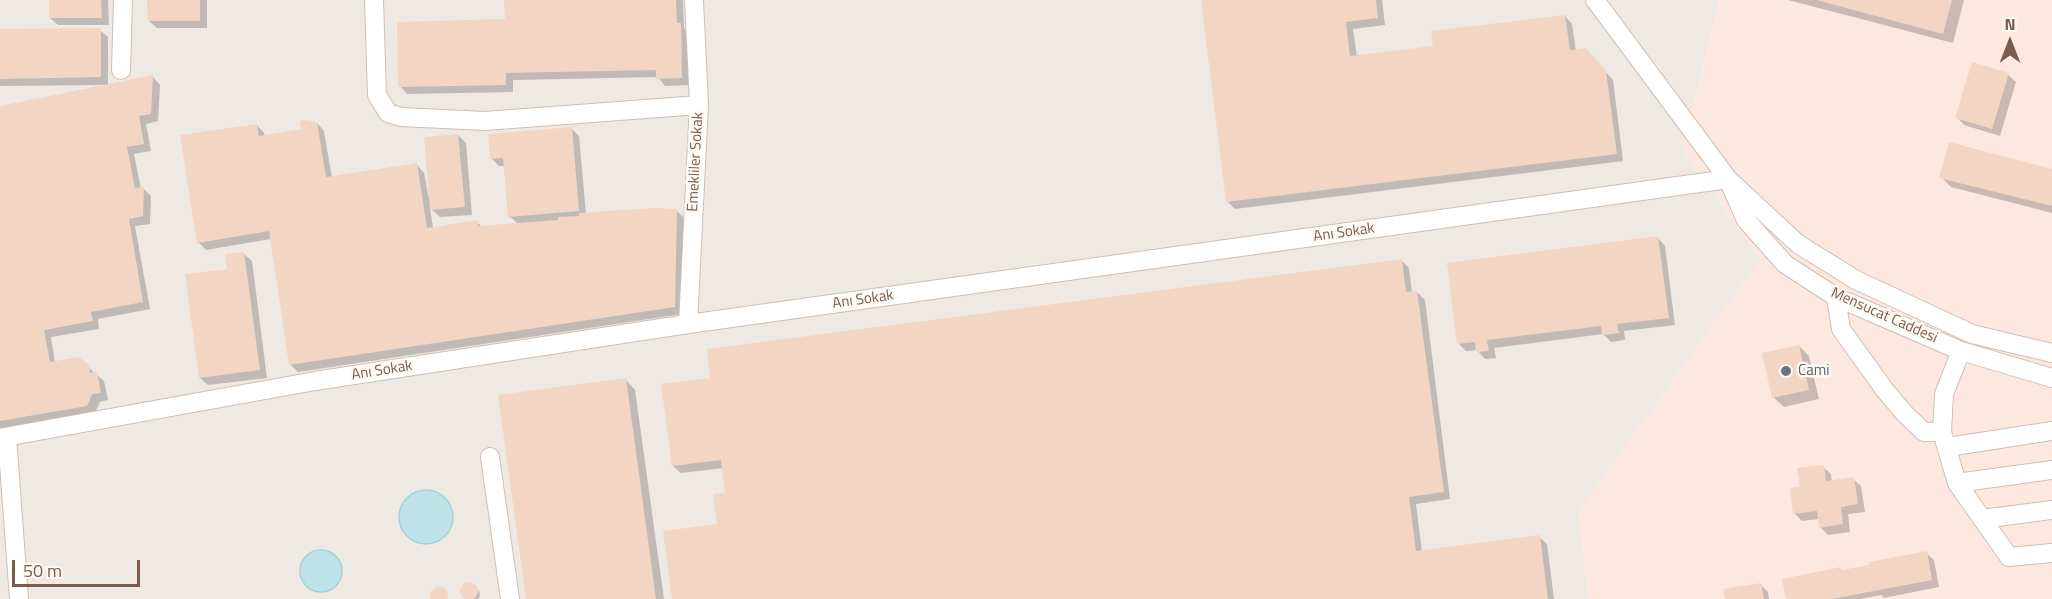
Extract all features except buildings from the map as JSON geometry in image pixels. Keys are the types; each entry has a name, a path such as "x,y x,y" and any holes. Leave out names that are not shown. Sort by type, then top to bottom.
{"street":[{"path":"121,70 123,0"},
{"path":"374,0 377,95 388,113 394,116 485,121 699,105"},
{"name":"Emekliler Sokak","path":"688,324 699,105 694,0"},
{"name":"Mensucat Caddesi","path":"1595,0 1728,179 1798,244 1856,280 1972,334 2052,353"},
{"name":"Mensucat Caddesi","path":"1728,179 1746,220 1785,264 1836,297 1961,351 2052,378"},
{"name":"Anı Sokak","path":"3,438 315,381 688,324 1728,179"},
{"path":"1836,297 1841,329 1884,389 1924,432 1945,439 2052,431"},
{"path":"1961,351 1944,394 1945,439 1957,483 2009,557 2052,553"},
{"path":"3,438 19,599"},
{"path":"490,457 510,599"},
{"path":"1957,483 2052,470"},
{"path":"1982,519 2052,510"}],"shaded area":[{"path":"0,0 1719,0 1683,151 1761,259 1579,511 1588,599 0,599"},
{"path":"1719,0 2052,0 2052,599 1588,599 1579,511 1761,259 1683,151"}],"water":[{"path":"426,490 436,492 445,498 451,507 453,517 451,527 445,536 436,542 426,544 416,542 407,536 401,527 399,517 401,507 407,498 416,492"},
{"path":"321,550 336,556 342,571 336,586 321,592 306,586 300,571 306,556"}],"place":[{"name":"Cami","path":"1786,371"}]}
